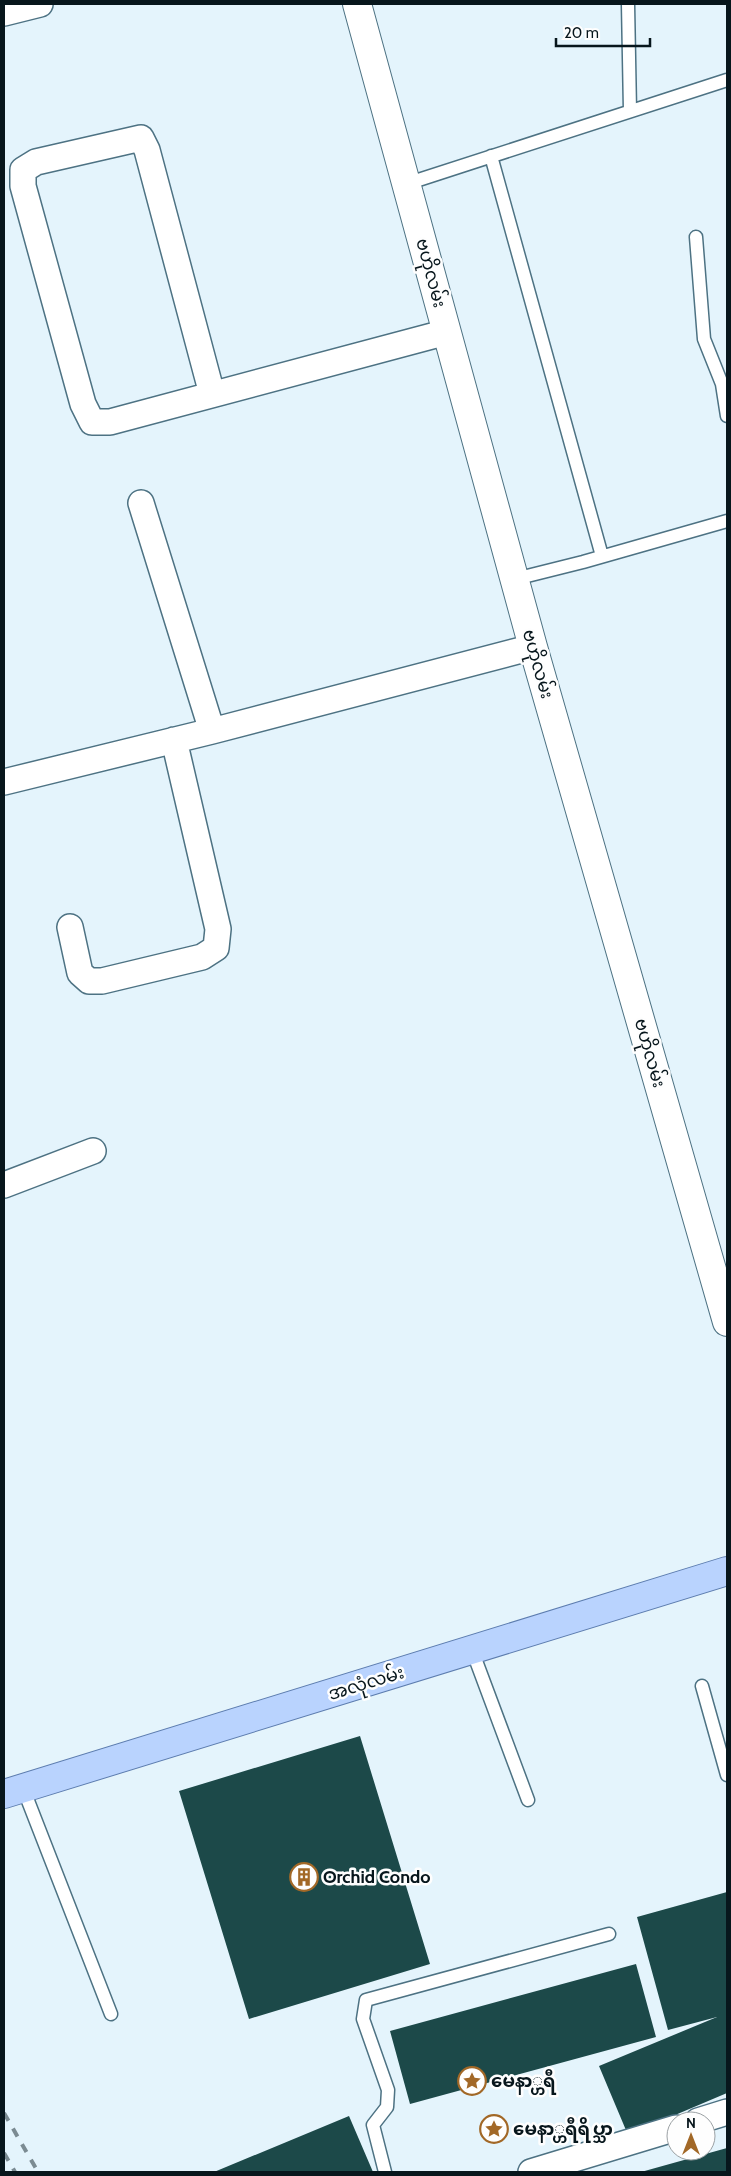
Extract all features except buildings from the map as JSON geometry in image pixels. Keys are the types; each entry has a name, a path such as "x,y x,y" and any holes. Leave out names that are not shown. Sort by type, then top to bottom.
{"main road":[{"name":"ဗဟိုလမ်း","path":"356,4 533,647 727,1322"},
{"name":"အလုံလမ်း","path":"13,1791 727,1571"}],"street":[{"path":"4,13 40,4"},
{"path":"212,394 147,150 141,138 36,162 23,170 23,186 83,404 92,422 110,422 447,332"},
{"path":"141,504 212,731"},
{"path":"4,782 212,731 533,647"},
{"path":"70,927 80,974 89,981 102,981 202,957 216,948 218,929 174,740"},
{"path":"4,1185 93,1151"},
{"path":"531,2172 666,2131"}],"lane":[{"path":"628,4 630,111"},
{"path":"406,184 727,80"},
{"path":"491,156 602,556"},
{"path":"696,237 704,339 722,384 727,416"},
{"path":"515,579 727,521"},
{"path":"472,1650 528,1800"},
{"path":"702,1686 727,1775"},
{"path":"13,1791 111,2014"},
{"path":"385,2172 372,2125 386,2107 388,2090 363,2020 366,2000 609,1934"}],"railway":[{"path":"4,2113 38,2172"},
{"path":"4,2153 15,2172"}],"place":[{"name":"Orchid Condo","path":"304,1877"},
{"name":"မေနာ္ဟရီ","path":"472,2081"},
{"name":"မေနာ္ဟရီရိပ္သာ","path":"494,2129"}]}
